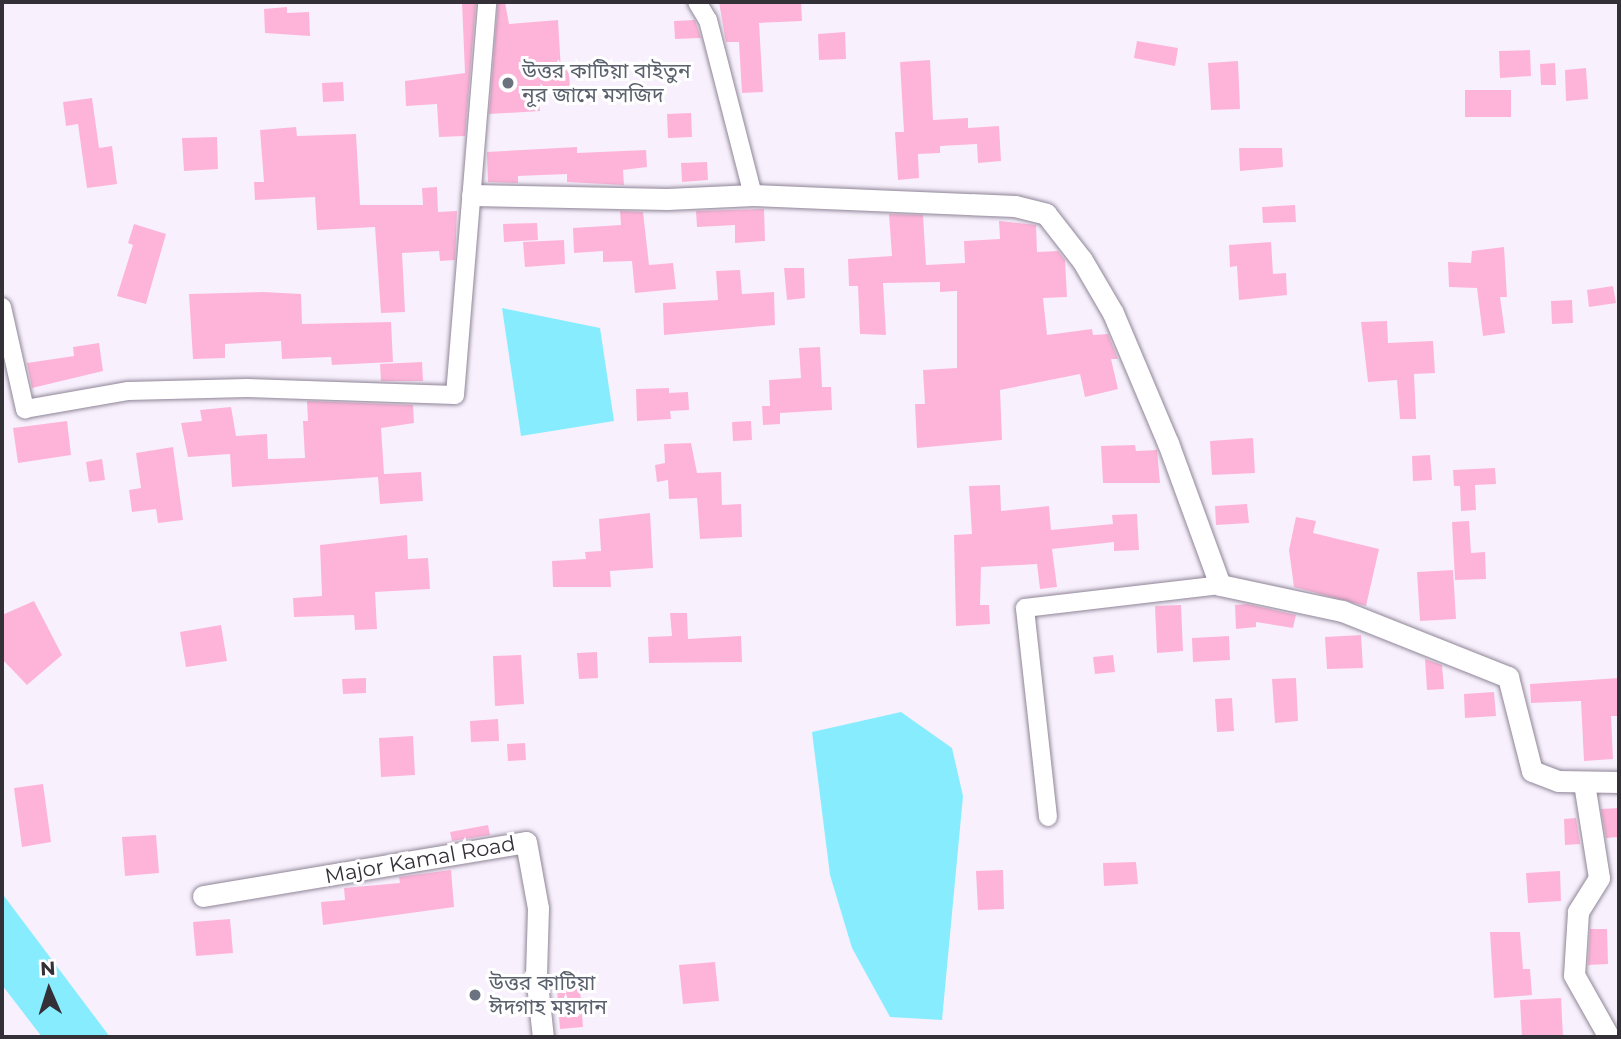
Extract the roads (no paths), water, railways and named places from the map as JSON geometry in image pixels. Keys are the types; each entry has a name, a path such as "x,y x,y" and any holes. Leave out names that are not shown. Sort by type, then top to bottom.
{"street":[{"path":"2,307 25,409 128,391 247,388 455,395 487,2"},
{"path":"697,2 708,20 753,195"},
{"path":"472,195 753,195 1014,206 1046,214 1082,260 1113,313 1168,443 1220,585"},
{"path":"1048,817 1025,608 1220,585 1342,611 1508,677 1532,771 1558,781 1619,782"},
{"path":"1584,783 1599,878 1578,912 1574,975 1609,1037"},
{"name":"Major Kamal Road","path":"203,897 526,842 538,908 537,974 543,1037"}],"water":[{"path":"502,308 600,328 614,421 521,436"},
{"path":"901,712 952,748 963,796 942,1020 890,1017 852,948 830,875 812,732"},
{"path":"2,893 110,1037 42,1037 2,985"}],"place":[{"name":"উত্তর কাটিয়া বাইতুন নূর জামে মসজিদ","path":"508,83"},
{"name":"উত্তর কাটিয়া ঈদগাহ ময়দান","path":"475,995"}]}
